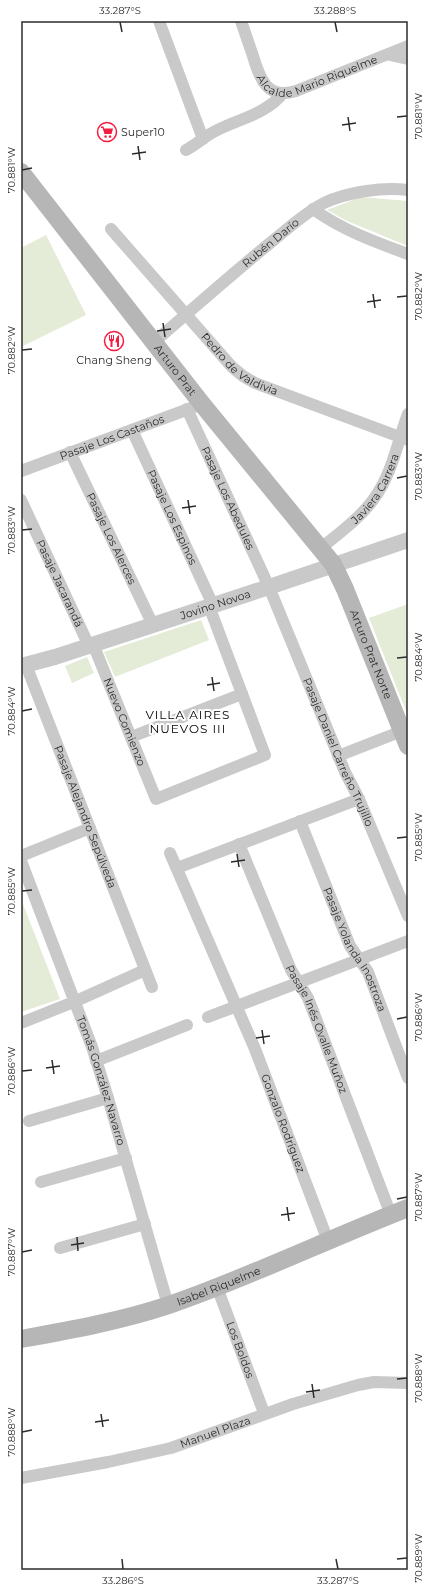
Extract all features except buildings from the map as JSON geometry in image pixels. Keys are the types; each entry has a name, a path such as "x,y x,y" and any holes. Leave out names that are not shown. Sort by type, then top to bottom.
{"main road":[{"name":"Arturo Prat","path":"23,177 154,342 195,406 333,564"},
{"name":"Arturo Prat Norte","path":"333,564 345,589 405,738"},
{"name":"Isabel Riquelme","path":"21,1339 95,1325 168,1305 217,1287 408,1208"}],"street":[{"path":"159,21 203,139"},
{"name":"Alcalde Mario Riquelme","path":"241,21 262,80 269,88 283,93 296,91 390,55 408,46"},
{"path":"390,55 408,59"},
{"path":"186,150 210,134 264,109 283,93"},
{"name":"Rubén Darío","path":"154,342 262,250 313,209 335,198 349,194 390,190 408,190"},
{"path":"313,209 337,225 408,254"},
{"name":"Pedro de Valdivia","path":"111,229 232,367 249,380 404,439"},
{"name":"Pasaje Los Castaños","path":"21,472 70,452 195,406"},
{"name":"Pasaje Los Abedules","path":"195,406 269,587"},
{"name":"Javiera Carrera","path":"320,548 359,516 372,501 383,484 404,439 408,414"},
{"name":"Pasaje Los Espinos","path":"132,430 211,606"},
{"name":"Pasaje Los Alerces","path":"70,452 153,625"},
{"name":"Pasaje Jacarandá","path":"21,500 91,645"},
{"name":"Jovino Novoa","path":"23,665 153,625 408,540"},
{"name":"Pasaje Daniel Carreño Trujillo","path":"269,587 338,756 359,799 408,916"},
{"path":"131,737 242,694 211,606"},
{"name":"Nuevo Comienzo","path":"91,645 156,799 265,755 242,694"},
{"name":"Pasaje Alejandro Sepúlveda","path":"23,665 90,828 152,987"},
{"path":"338,756 405,738"},
{"path":"177,868 359,799"},
{"name":"Pasaje Yolanda Inostroza","path":"300,821 350,946 368,972 408,1078"},
{"path":"21,856 90,828"},
{"name":"Pasaje Inés Ovalle Muñoz","path":"239,844 291,970 308,998 391,1215"},
{"name":"Gonzalo Rodríguez","path":"170,853 255,1050 328,1241"},
{"name":"Tomás González Navarro","path":"21,861 76,1001 96,1061 126,1158 168,1305"},
{"path":"208,1017 408,941"},
{"path":"21,1023 76,1001 145,970"},
{"path":"96,1061 186,1025"},
{"path":"29,1121 108,1098"},
{"path":"41,1182 126,1158"},
{"path":"60,1248 144,1224"},
{"name":"Los Boldos","path":"217,1287 264,1413"},
{"name":"Manuel Plaza","path":"21,1478 108,1462 170,1448 264,1413 362,1384 386,1381 408,1383"}],"green space":[{"path":"361,197 408,201 408,246 347,221 327,210"},
{"path":"46,235 86,315 21,347 21,248"},
{"path":"408,604 408,716 369,618"},
{"path":"201,620 209,640 115,677 104,652"},
{"path":"87,657 94,673 72,683 65,666"},
{"path":"21,899 60,999 21,1012"}],"place":[{"name":"Super10","path":"107,132"},
{"name":"Chang Sheng","path":"114,341"}],"district":[{"name":"VILLA AIRES NUEVOS III","path":"188,721"}]}
